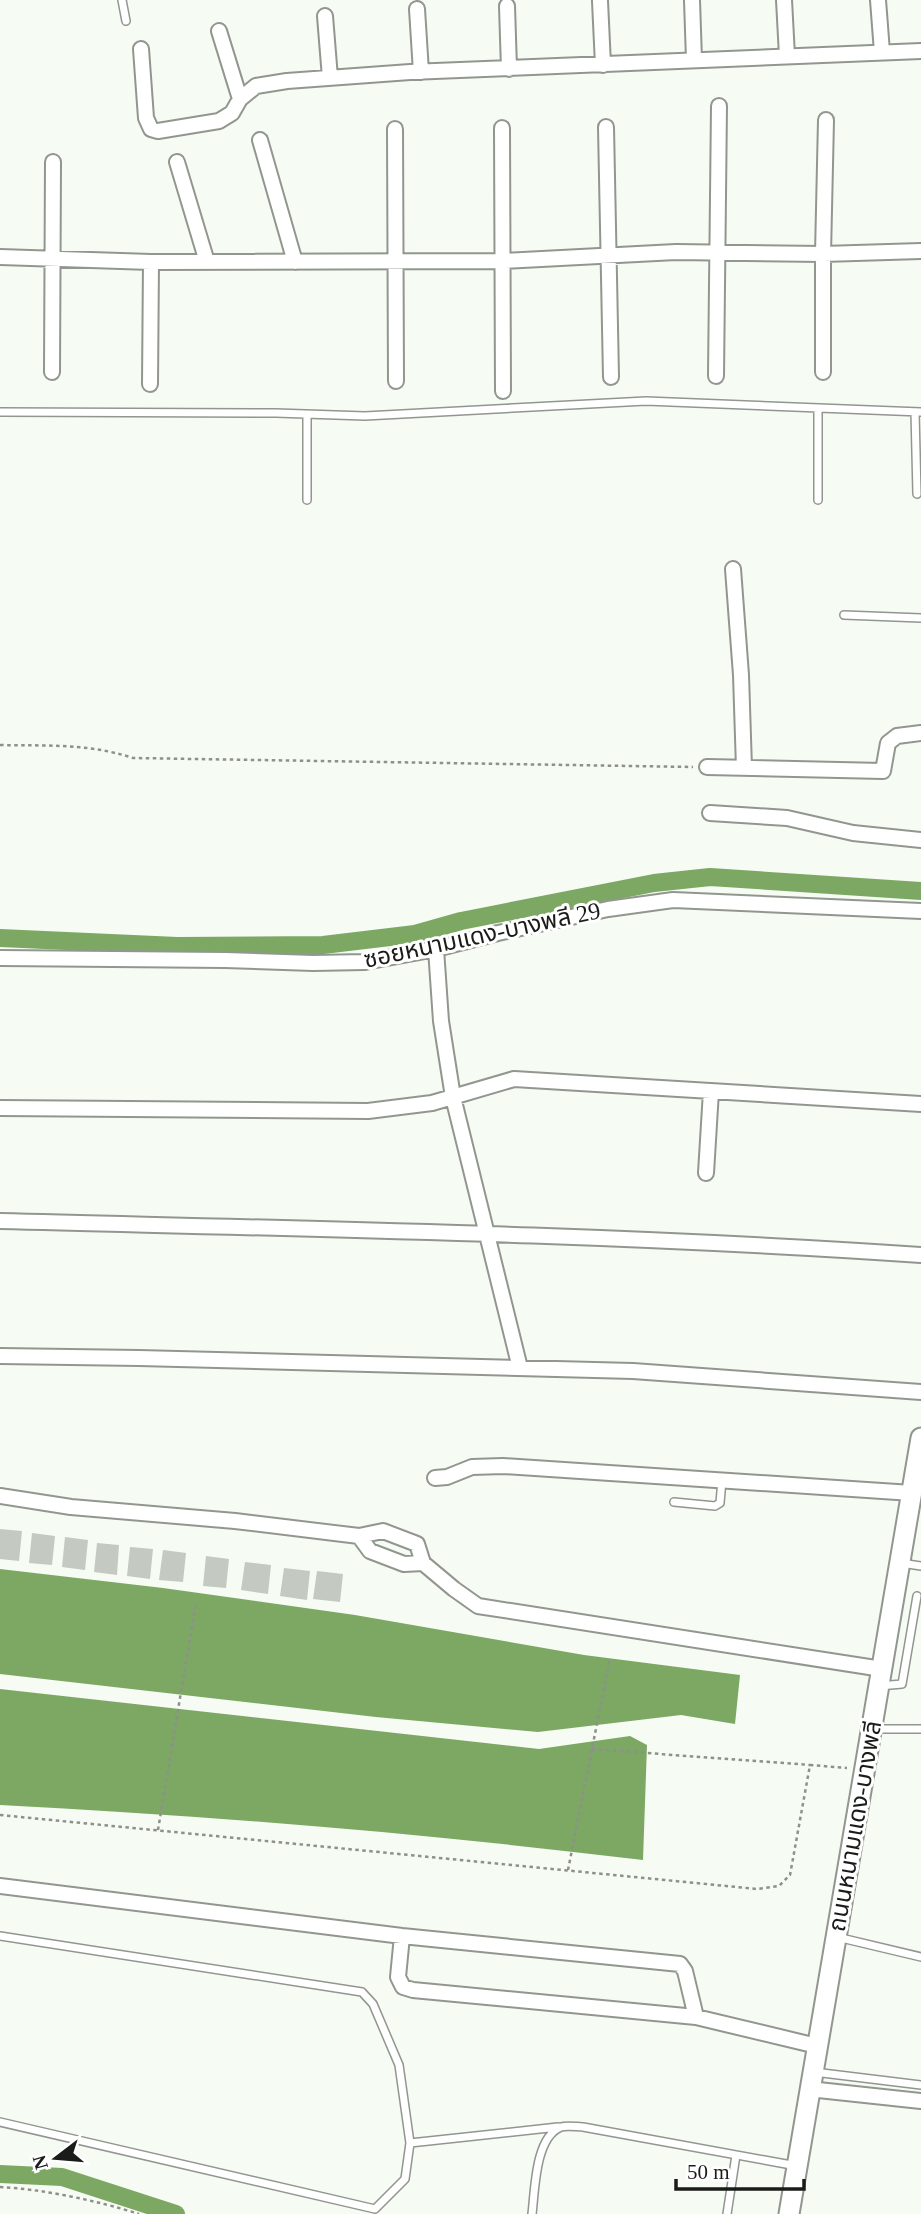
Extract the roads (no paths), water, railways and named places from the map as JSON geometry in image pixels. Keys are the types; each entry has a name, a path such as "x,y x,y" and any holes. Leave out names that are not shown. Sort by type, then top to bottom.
{"main road":[{"name":"ถนนหนามแดง-บางพลี","path":"789,2214 900,1562 914,1517 912,1493 921,1438"}],"street":[{"path":"692,0 694,60"},
{"path":"784,0 788,56"},
{"path":"878,0 882,52"},
{"path":"600,1 603,65"},
{"path":"507,6 509,69"},
{"path":"417,9 421,72"},
{"path":"325,16 330,78"},
{"path":"219,31 240,99"},
{"path":"141,49 146,118 151,129 158,131 219,121 232,113 240,99 256,86 330,78 921,51"},
{"path":"716,376 719,106"},
{"path":"823,372 826,120"},
{"path":"606,127 611,377"},
{"path":"502,128 503,391"},
{"path":"395,130 396,381"},
{"path":"260,141 295,262"},
{"path":"52,372 53,162"},
{"path":"177,162 207,262"},
{"path":"0,257 151,262 502,261 610,254 921,251"},
{"path":"150,384 151,262"},
{"path":"733,569 741,675 744,768"},
{"path":"707,767 883,771 888,743 897,736 921,733"},
{"path":"710,813 787,818 853,833 921,840"},
{"name":"ซอยหนามแดง-บางพลี 29","path":"0,958 365,962 436,949 608,909 673,900 724,900 921,911"},
{"path":"436,949 441,1021 453,1097 520,1368"},
{"path":"0,1108 368,1111 432,1103 514,1079 921,1104"},
{"path":"706,1173 711,1091"},
{"path":"0,1221 485,1232 921,1255"},
{"path":"0,1356 633,1371 921,1392"},
{"path":"435,1478 447,1477 472,1467 503,1466 912,1493"},
{"path":"0,1496 71,1507 235,1521 359,1536 383,1531 417,1544 423,1563 454,1590 478,1606 880,1678"},
{"path":"359,1536 370,1551 404,1564 423,1563"},
{"path":"0,1886 402,1936 680,1964 685,1971 696,2017"},
{"path":"402,1936 398,1977 403,1987 413,1990 696,2017 817,2046"},
{"path":"811,2080 921,2101"}],"lane":[{"path":"122,0 127,21"},
{"path":"0,412 402,415 646,401 918,412 917,494"},
{"path":"818,409 818,500"},
{"path":"307,415 307,500"},
{"path":"844,615 921,618"},
{"path":"674,1502 715,1506 720,1503 722,1480"},
{"path":"900,1562 921,1566"},
{"path":"880,1678 902,1684 917,1596"},
{"path":"872,1729 921,1729"},
{"path":"0,1936 362,1992 373,2004 399,2065 410,2143 405,2179 375,2209 0,2122"},
{"path":"836,1937 921,1957"},
{"path":"811,2080 921,2085"},
{"path":"410,2143 562,2126 583,2127 797,2166"},
{"path":"532,2214 541,2151 549,2135 562,2126"},
{"path":"727,2214 736,2155"}],"waterway":[{"path":"0,938 177,946 323,945 415,934 461,921 654,883 710,877 921,891"},
{"path":"0,2174 62,2177 176,2214"}]}
